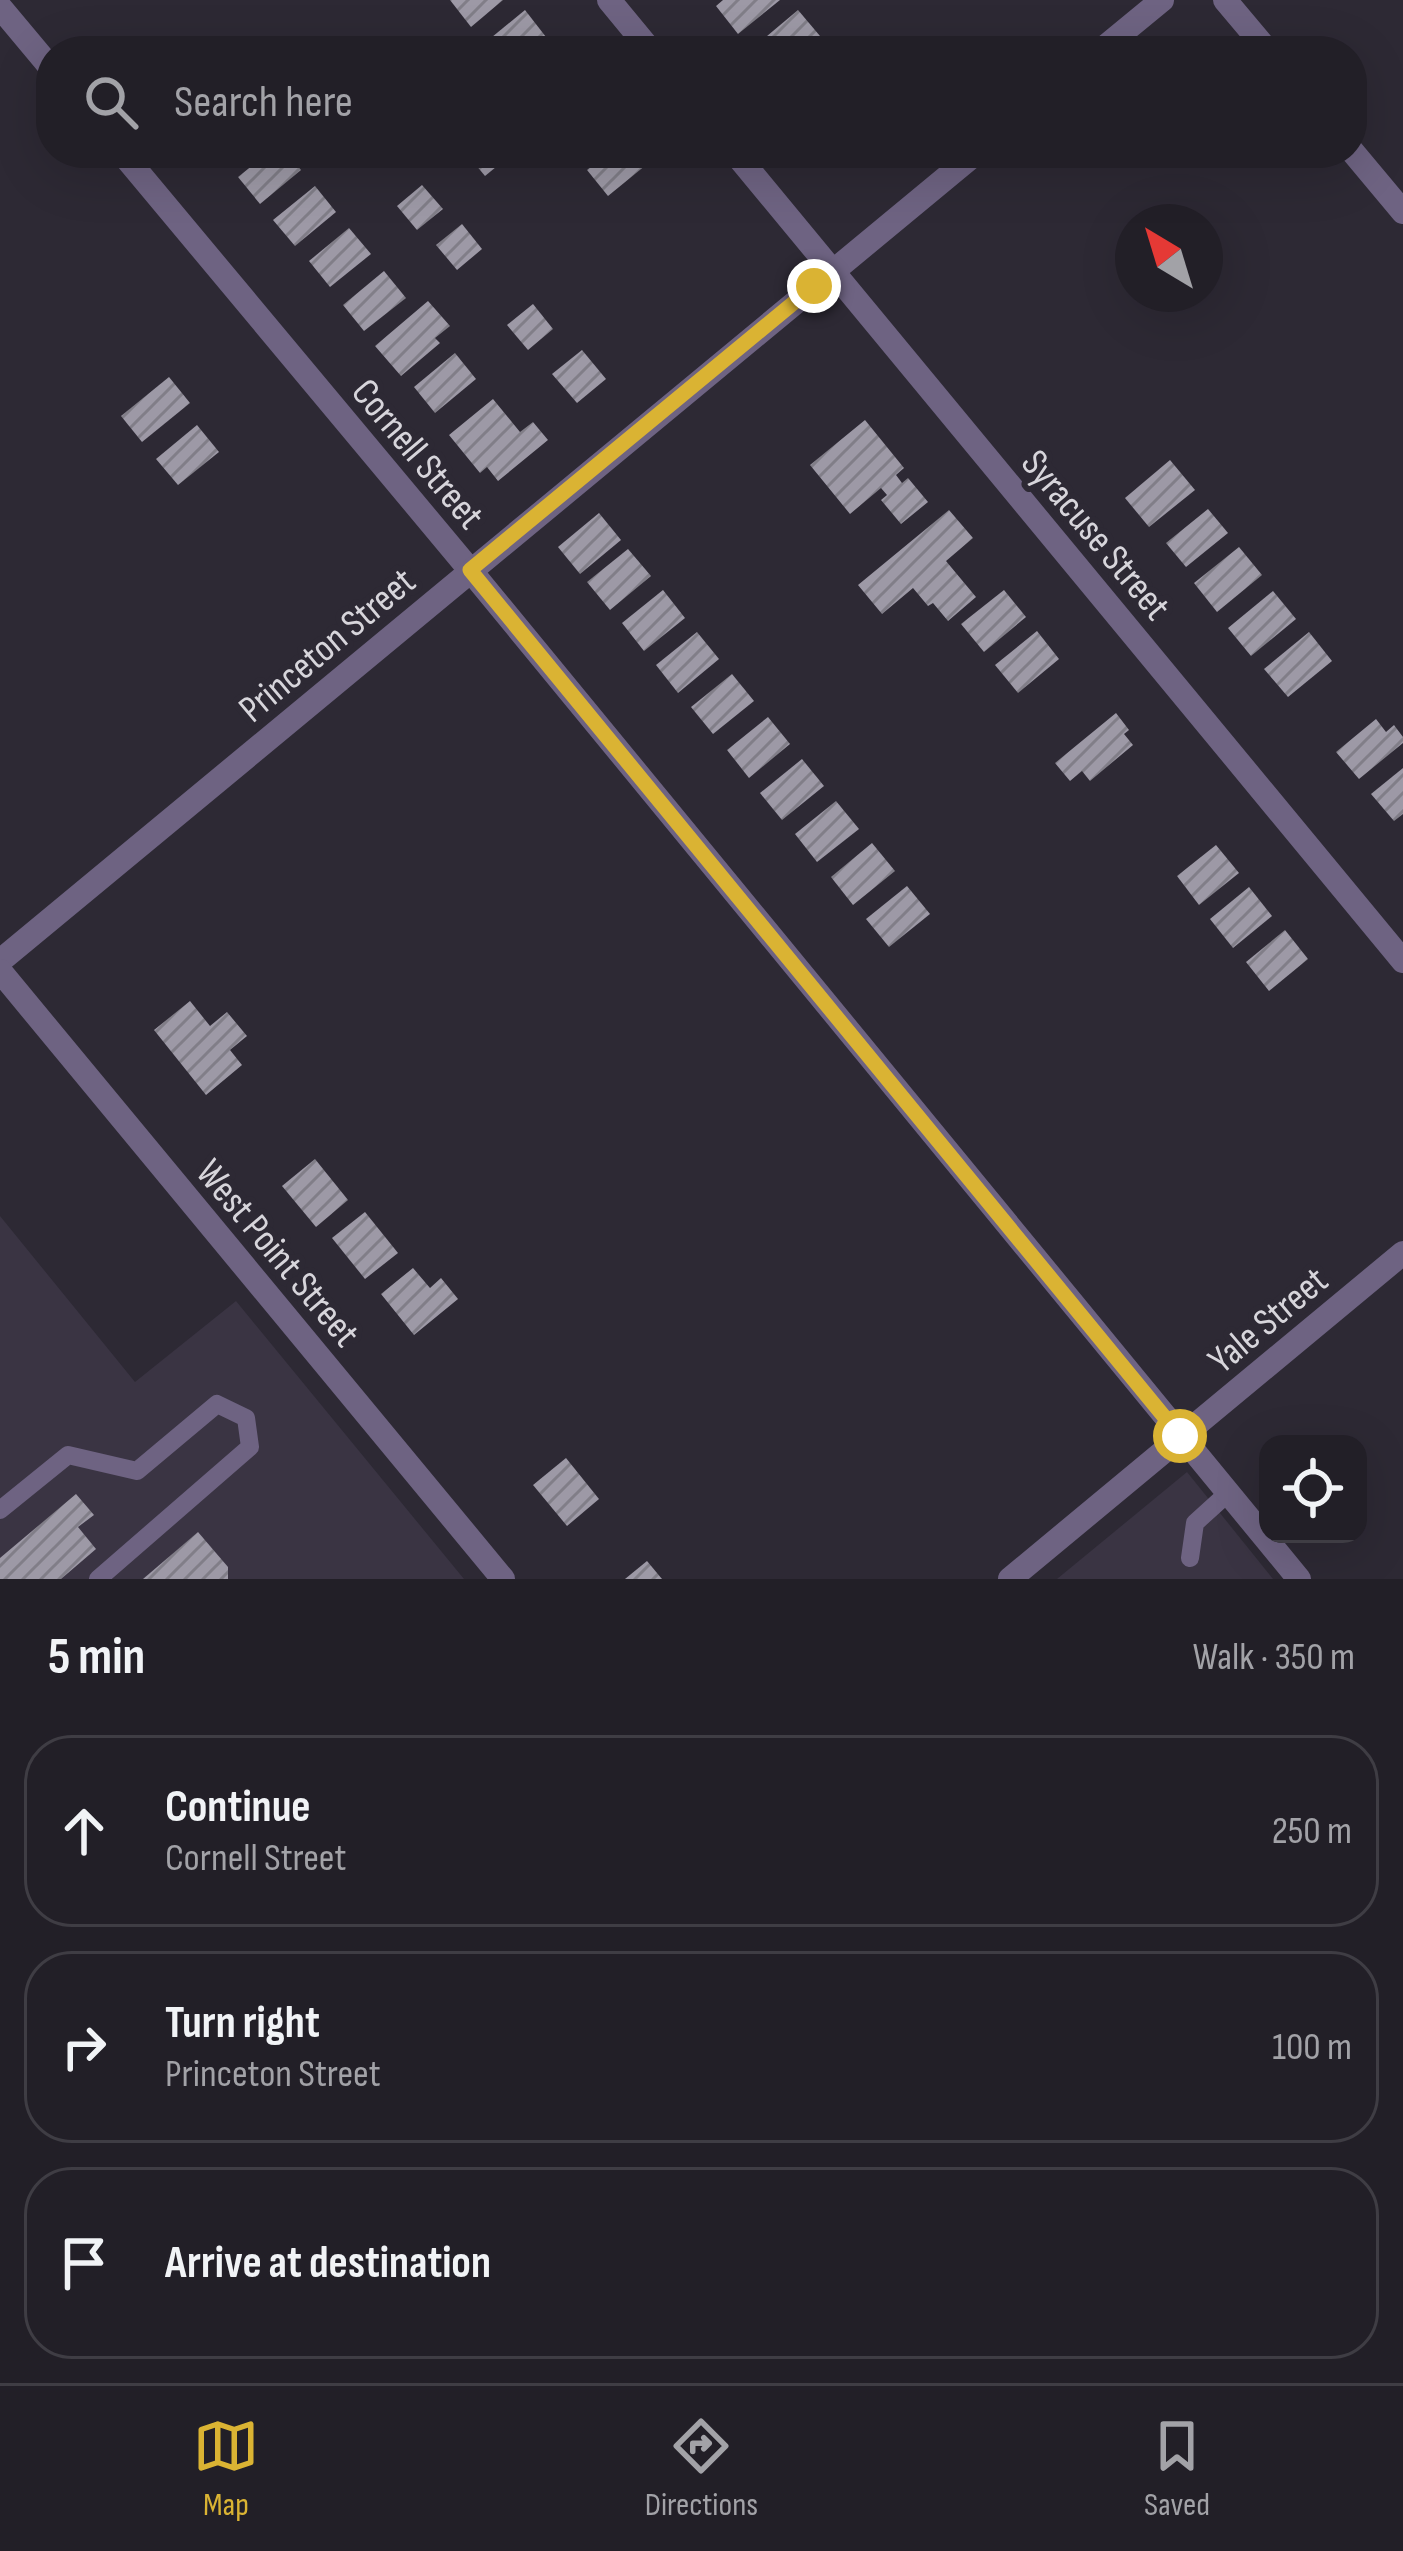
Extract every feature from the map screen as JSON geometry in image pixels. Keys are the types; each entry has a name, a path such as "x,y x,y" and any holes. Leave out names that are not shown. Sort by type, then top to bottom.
{"street":[{"path":"609,0 639,36"},
{"path":"1118,36 1162,0"},
{"path":"1225,0 1255,36"},
{"path":"0,7 36,50"},
{"name":"Cornell Street","path":"135,168 1299,1579"},
{"name":"Syracuse Street","path":"747,168 1403,961"},
{"name":"Princeton Street","path":"0,961 958,168"},
{"path":"1366,168 1403,212"},
{"name":"West Point Street","path":"0,970 503,1579"},
{"name":"Yale Street","path":"1010,1579 1403,1253"}],"lane":[{"path":"0,1510 68,1455 137,1472 217,1404 246,1418 250,1447 98,1579"},
{"path":"1190,1558 1195,1523 1228,1493"}],"shaded area":[{"path":"0,1216 135,1382 236,1301 464,1579 0,1579"},
{"path":"1187,1472 1273,1579 1057,1579"}],"building":[{"path":"450,0 503,0 471,27"},
{"path":"723,0 780,0 738,34 716,6"},
{"path":"525,10 545,36 493,36"},
{"path":"798,10 820,36 767,36"},
{"path":"249,168 301,170 260,204 238,177"},
{"path":"589,168 642,168 608,196"},
{"path":"422,185 443,209 417,230 397,206"},
{"path":"315,186 336,212 295,246 273,220"},
{"path":"462,224 482,249 457,270 436,245"},
{"path":"349,228 371,254 330,287 309,261"},
{"path":"384,271 406,298 364,331 343,305"},
{"path":"428,301 450,326 435,338 440,343 401,376 375,346"},
{"path":"533,304 553,329 528,350 507,325"},
{"path":"582,350 606,379 577,403 552,374"},
{"path":"455,353 476,379 435,413 414,387"},
{"path":"169,377 190,403 142,442 121,416"},
{"path":"493,399 520,432 533,422 548,440 498,481 487,467 480,473 449,435"},
{"path":"865,420 904,468 896,475 902,483 908,478 928,502 901,524 881,500 887,495 881,488 850,514 810,465"},
{"path":"197,425 219,452 178,485 156,459"},
{"path":"1170,460 1195,490 1149,527 1125,498"},
{"path":"1208,509 1228,533 1186,567 1166,543"},
{"path":"949,510 973,538 946,561 976,597 948,621 913,588 882,614 858,585"},
{"path":"599,513 621,540 580,574 558,547"},
{"path":"1239,547 1262,575 1217,612 1194,583"},
{"path":"628,549 651,576 610,610 587,582"},
{"path":"663,590 685,618 644,651 622,623"},
{"path":"1004,590 1026,617 984,652 961,624"},
{"path":"1273,591 1296,619 1251,656 1228,628"},
{"path":"1037,631 1059,659 1018,693 995,665"},
{"path":"697,632 719,659 678,693 656,665"},
{"path":"1309,632 1332,661 1288,697 1264,669"},
{"path":"732,674 754,701 713,734 691,707"},
{"path":"1116,713 1133,745 1090,781 1082,771 1070,781 1055,763"},
{"path":"768,717 790,744 749,778 727,750"},
{"path":"1376,719 1386,732 1394,725 1403,743 1359,779 1336,752"},
{"path":"802,759 824,786 782,820 760,793"},
{"path":"1403,768 1403,814 1394,821 1371,794"},
{"path":"836,801 859,829 817,862 795,834"},
{"path":"872,843 895,871 853,905 831,877"},
{"path":"1216,845 1239,873 1199,905 1177,876"},
{"path":"907,886 930,914 889,947 866,919"},
{"path":"1249,887 1272,916 1233,948 1210,919"},
{"path":"1285,930 1308,959 1269,991 1246,962"},
{"path":"190,1001 210,1026 227,1012 247,1036 230,1050 242,1065 206,1095 154,1030"},
{"path":"315,1159 348,1200 316,1227 282,1186"},
{"path":"365,1212 398,1253 365,1279 332,1238"},
{"path":"413,1268 430,1288 441,1278 458,1299 414,1335 381,1294"},
{"path":"566,1458 599,1499 567,1526 533,1485"},
{"path":"76,1494 94,1515 78,1527 96,1549 61,1579 0,1579 0,1558"},
{"path":"198,1532 228,1567 228,1579 143,1579"},
{"path":"647,1561 662,1579 625,1579"}],"route":[{"path":"814,286 470,570 1180,1436"}]}
